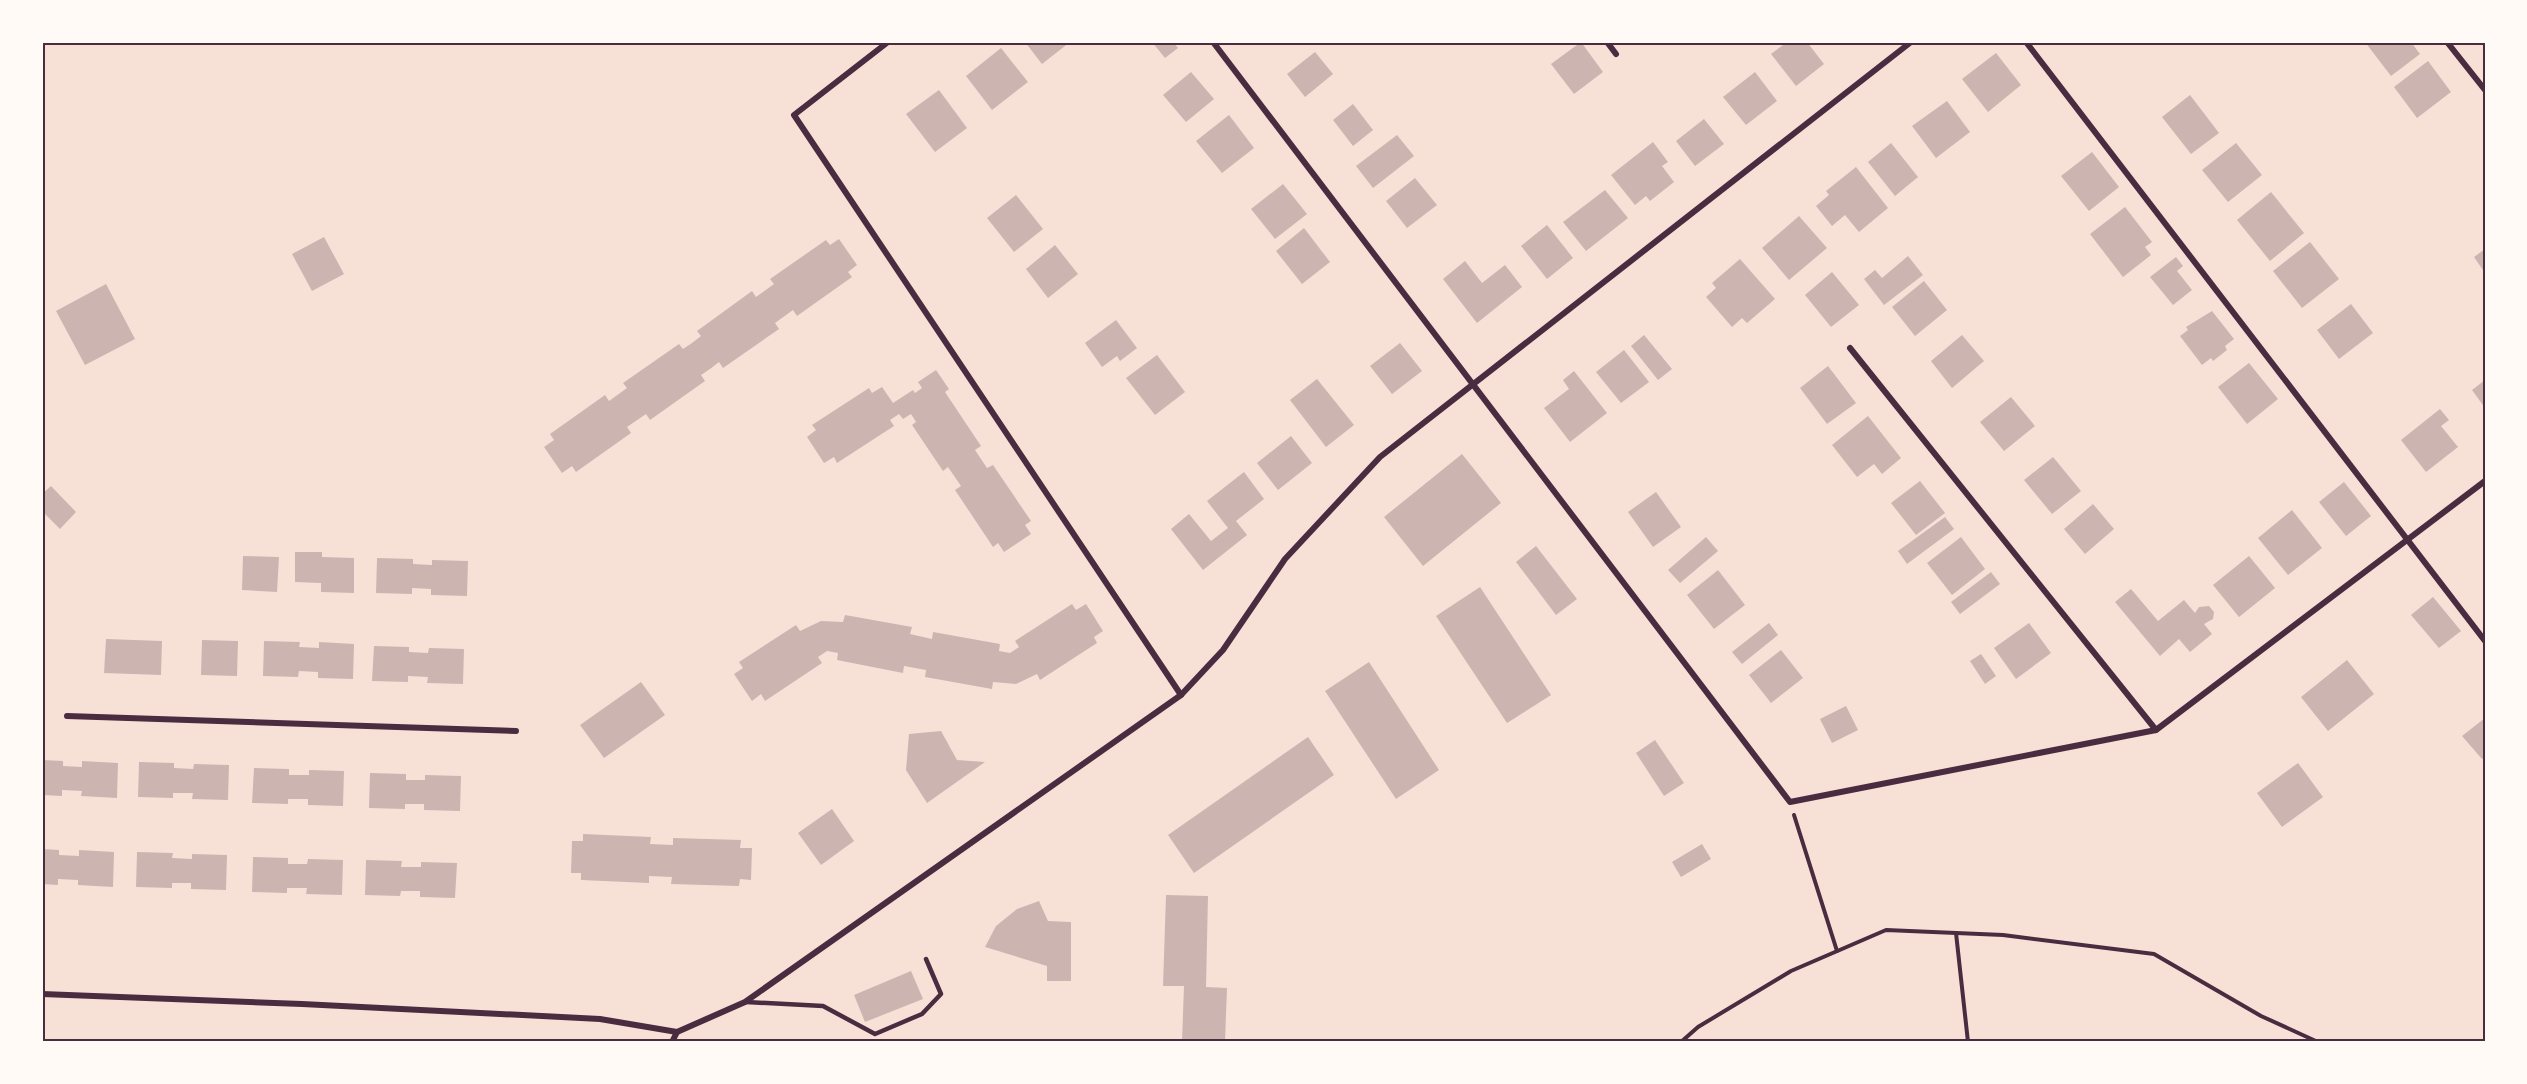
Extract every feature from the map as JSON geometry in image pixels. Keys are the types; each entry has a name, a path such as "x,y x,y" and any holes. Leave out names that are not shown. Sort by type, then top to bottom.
{"street":[{"path":"888,42 794,115 1181,695"},
{"path":"1212,42 1790,802 2156,730 2485,481"},
{"path":"1607,42 1616,54"},
{"path":"42,994 302,1004 600,1020 677,1032 745,1002 1181,695 1223,650 1286,559 1347,490 1380,457 1911,42"},
{"path":"2026,42 2485,641"},
{"path":"2448,42 2485,90"},
{"path":"1850,348 2156,730"},
{"path":"67,716 516,731"},
{"path":"672,1042 677,1032"}],"lane":[{"path":"745,1002 823,1006 875,1034 922,1014 941,994 926,959"}],"path":[{"path":"1790,802 1837,951"},
{"path":"1681,1042 1698,1027 1791,971 1886,930 2003,935 2154,954 2261,1016 2318,1042"},
{"path":"1956,933 1968,1042"}],"building":[{"path":"1025,42 1070,42 1042,64"},
{"path":"1152,42 1173,42 1178,48 1165,58"},
{"path":"1581,42 1603,72 1574,94 1551,64"},
{"path":"1787,42 1807,42 1824,64 1796,86 1771,54"},
{"path":"2365,42 2411,42 2420,54 2391,76"},
{"path":"1001,48 1028,82 992,110 966,76"},
{"path":"1315,52 1333,74 1305,97 1287,74"},
{"path":"1996,53 2021,85 1988,112 1962,79"},
{"path":"2428,61 2451,92 2417,118 2394,87"},
{"path":"1191,72 1214,99 1186,122 1163,95"},
{"path":"1755,72 1777,101 1746,125 1723,97"},
{"path":"939,90 967,128 935,152 906,114"},
{"path":"2190,95 2219,133 2191,154 2162,117"},
{"path":"1947,101 1970,132 1936,158 1912,126"},
{"path":"1353,104 1373,130 1353,146 1333,120"},
{"path":"1229,115 1254,148 1222,173 1196,141"},
{"path":"1704,119 1724,144 1695,166 1676,141"},
{"path":"1397,135 1414,156 1373,188 1356,166"},
{"path":"1653,142 1668,162 1662,166 1674,182 1650,201 1646,196 1635,205 1611,175"},
{"path":"1891,143 1918,177 1895,196 1868,162"},
{"path":"2236,143 2262,175 2228,202 2202,170"},
{"path":"2092,152 2119,187 2089,211 2061,176"},
{"path":"1856,167 1888,208 1859,232 1845,215 1832,226 1816,206 1829,195 1826,191"},
{"path":"1415,178 1437,205 1407,228 1386,201"},
{"path":"1283,184 1307,214 1275,239 1251,209"},
{"path":"1605,190 1628,218 1586,251 1563,222"},
{"path":"2271,192 2304,233 2270,261 2237,220"},
{"path":"1016,195 1043,229 1014,252 987,218"},
{"path":"2125,207 2152,242 2145,247 2151,255 2123,277 2090,234"},
{"path":"1799,216 1827,248 1789,280 1762,248"},
{"path":"1547,225 1573,258 1547,279 1521,246"},
{"path":"1304,228 1330,262 1302,284 1276,251"},
{"path":"324,237 344,274 312,291 292,254"},
{"path":"839,239 857,265 848,272 852,277 797,316 793,310 775,323 779,329 723,368 719,362 701,375 705,381 650,420 646,414 627,427 631,433 576,472 572,466 562,473 544,447 554,440 550,434 605,395 609,401 627,388 623,383 679,344 683,349 692,343 701,336 697,331 752,291 756,297 774,284 770,279 826,240 830,245"},
{"path":"2310,242 2339,279 2302,308 2273,271"},
{"path":"1055,245 1078,274 1048,298 1026,269"},
{"path":"2485,249 2485,273 2474,257"},
{"path":"1908,256 1923,275 1884,305 1864,279 1875,270 1882,278"},
{"path":"2176,257 2183,266 2177,271 2192,290 2173,305 2150,277"},
{"path":"1740,259 1775,299 1747,323 1742,318 1732,327 1706,297 1716,288 1712,283"},
{"path":"1465,261 1482,283 1505,265 1522,287 1477,323 1443,279"},
{"path":"1832,272 1859,305 1831,327 1805,295"},
{"path":"1924,281 1947,310 1915,336 1892,307"},
{"path":"106,284 135,339 85,365 56,311"},
{"path":"2351,304 2373,333 2339,359 2317,330"},
{"path":"2212,311 2234,339 2225,346 2227,350 2213,361 2211,358 2202,365 2180,336 2188,330 2186,327"},
{"path":"1116,320 1137,348 1120,361 1117,356 1102,367 1085,343"},
{"path":"1644,335 1672,369 1658,380 1631,346"},
{"path":"1962,335 1984,361 1952,388 1931,361"},
{"path":"1400,343 1422,371 1392,394 1370,366"},
{"path":"1624,350 1649,382 1621,403 1596,372"},
{"path":"1157,355 1185,392 1155,415 1126,378"},
{"path":"2249,363 2278,399 2247,424 2218,387"},
{"path":"1828,366 1856,403 1827,424 1800,388"},
{"path":"936,370 949,389 945,392 981,446 975,450 987,468 993,465 1031,521 1025,525 1031,534 1004,552 998,543 993,547 955,490 961,486 948,467 943,471 912,425 916,422 911,414 903,419 899,414 890,420 894,426 837,463 834,457 824,463 807,437 816,430 812,425 869,388 872,393 882,387 893,403 913,390 915,393 922,388 918,382"},
{"path":"1574,371 1607,413 1570,442 1544,408 1569,389 1563,380"},
{"path":"1317,379 1354,425 1326,447 1290,400"},
{"path":"2485,380 2485,408 2472,390"},
{"path":"2011,397 2035,426 2004,451 1980,422"},
{"path":"2440,409 2449,420 2441,426 2458,447 2426,472 2401,440"},
{"path":"1868,416 1901,458 1882,474 1874,464 1857,477 1832,445"},
{"path":"1291,436 1312,463 1278,490 1257,463"},
{"path":"1462,454 1501,503 1423,566 1384,517"},
{"path":"2053,457 2081,491 2052,514 2024,480"},
{"path":"1244,472 1264,499 1236,521 1247,535 1203,570 1171,529 1189,514 1211,541 1228,528 1207,501"},
{"path":"1920,481 1945,513 1916,535 1891,503"},
{"path":"2344,482 2371,516 2346,536 2319,502"},
{"path":"51,486 76,512 60,529 42,511 42,494"},
{"path":"1656,492 1681,527 1653,547 1628,512"},
{"path":"2093,504 2114,529 2085,554 2064,529"},
{"path":"2292,510 2322,548 2288,575 2258,538"},
{"path":"1945,517 1954,529 1907,564 1898,551"},
{"path":"1706,537 1718,551 1680,583 1668,570"},
{"path":"1961,537 1985,569 1952,595 1927,563"},
{"path":"1536,546 1577,599 1556,615 1516,562"},
{"path":"295,552 322,552 322,557 354,558 354,593 321,592 321,583 295,582"},
{"path":"243,556 279,557 277,592 242,590"},
{"path":"2249,556 2275,588 2239,617 2213,585"},
{"path":"377,558 413,559 413,564 432,565 432,560 468,561 467,596 431,595 431,589 412,588 412,594 376,593"},
{"path":"1718,570 1745,605 1714,629 1687,595"},
{"path":"1991,572 2000,584 1960,614 1951,602"},
{"path":"1480,587 1551,695 1507,723 1436,616"},
{"path":"2131,589 2158,621 2184,600 2195,613 2199,607 2209,606 2214,612 2213,619 2204,624 2212,634 2190,652 2179,639 2160,656 2115,602"},
{"path":"2433,597 2461,631 2439,648 2411,615"},
{"path":"1072,604 1076,610 1086,604 1103,631 1094,637 1097,643 1040,680 1037,674 1016,684 993,682 992,689 925,677 926,670 904,666 903,673 837,660 838,653 827,651 818,657 822,663 765,701 761,694 752,701 734,674 743,668 739,662 796,625 800,631 821,621 843,622 845,615 912,627 910,634 932,639 933,632 1000,644 999,651 1010,653 1019,647 1015,641"},
{"path":"1769,623 1778,635 1742,664 1732,652"},
{"path":"2029,623 2051,653 2016,679 1994,648"},
{"path":"106,639 162,641 161,675 104,673"},
{"path":"202,640 238,641 237,676 201,675"},
{"path":"264,641 300,642 299,647 319,648 319,642 354,644 353,679 318,678 318,672 299,671 298,677 263,676"},
{"path":"374,646 409,647 409,652 428,653 429,648 464,649 463,684 427,683 428,677 408,676 408,682 372,681"},
{"path":"1781,650 1803,678 1771,703 1749,675"},
{"path":"1981,654 1996,676 1985,684 1970,661"},
{"path":"2347,660 2374,694 2328,731 2301,697"},
{"path":"1369,662 1439,770 1396,799 1325,691"},
{"path":"641,682 665,715 604,758 580,725"},
{"path":"1846,706 1858,730 1832,743 1820,719"},
{"path":"2485,718 2485,757 2482,759 2462,736"},
{"path":"941,731 957,760 985,762 927,803 906,770 909,734"},
{"path":"1308,737 1334,775 1194,873 1168,835"},
{"path":"1655,740 1684,783 1664,796 1636,753"},
{"path":"42,760 63,761 63,766 82,767 82,761 118,763 117,798 81,796 82,791 62,790 62,796 42,795"},
{"path":"139,762 174,763 174,768 193,769 194,764 229,765 228,800 192,799 193,793 173,793 173,798 138,797"},
{"path":"2298,763 2323,797 2282,827 2257,793"},
{"path":"254,768 289,769 289,775 309,775 309,770 344,771 343,806 308,805 308,799 288,799 288,804 252,803"},
{"path":"370,773 406,774 406,780 425,780 425,775 461,776 460,811 424,810 424,804 405,804 405,809 369,808"},
{"path":"832,809 854,841 821,865 798,833"},
{"path":"583,834 651,837 650,844 673,845 673,838 741,840 740,848 752,848 751,880 740,879 739,886 671,884 672,877 649,876 649,883 581,880 581,873 571,873 572,841 583,841"},
{"path":"1702,844 1711,859 1681,877 1672,862"},
{"path":"42,849 59,850 59,855 79,856 79,850 114,852 113,887 78,885 78,880 58,879 58,885 42,884"},
{"path":"137,852 173,853 172,858 192,859 192,854 227,855 226,890 191,889 191,883 172,883 172,888 136,887"},
{"path":"253,857 288,858 288,864 307,864 308,859 343,860 342,895 306,894 307,888 287,888 287,893 252,892"},
{"path":"366,860 402,861 401,867 421,867 421,862 457,863 455,898 420,897 420,891 401,891 400,896 365,895"},
{"path":"1166,895 1208,896 1206,987 1227,988 1225,1042 1182,1042 1184,986 1163,986"},
{"path":"1039,901 1048,921 1071,922 1071,981 1047,981 1047,966 985,947 996,926 1017,909"},
{"path":"911,971 923,999 865,1022 854,995"}]}
